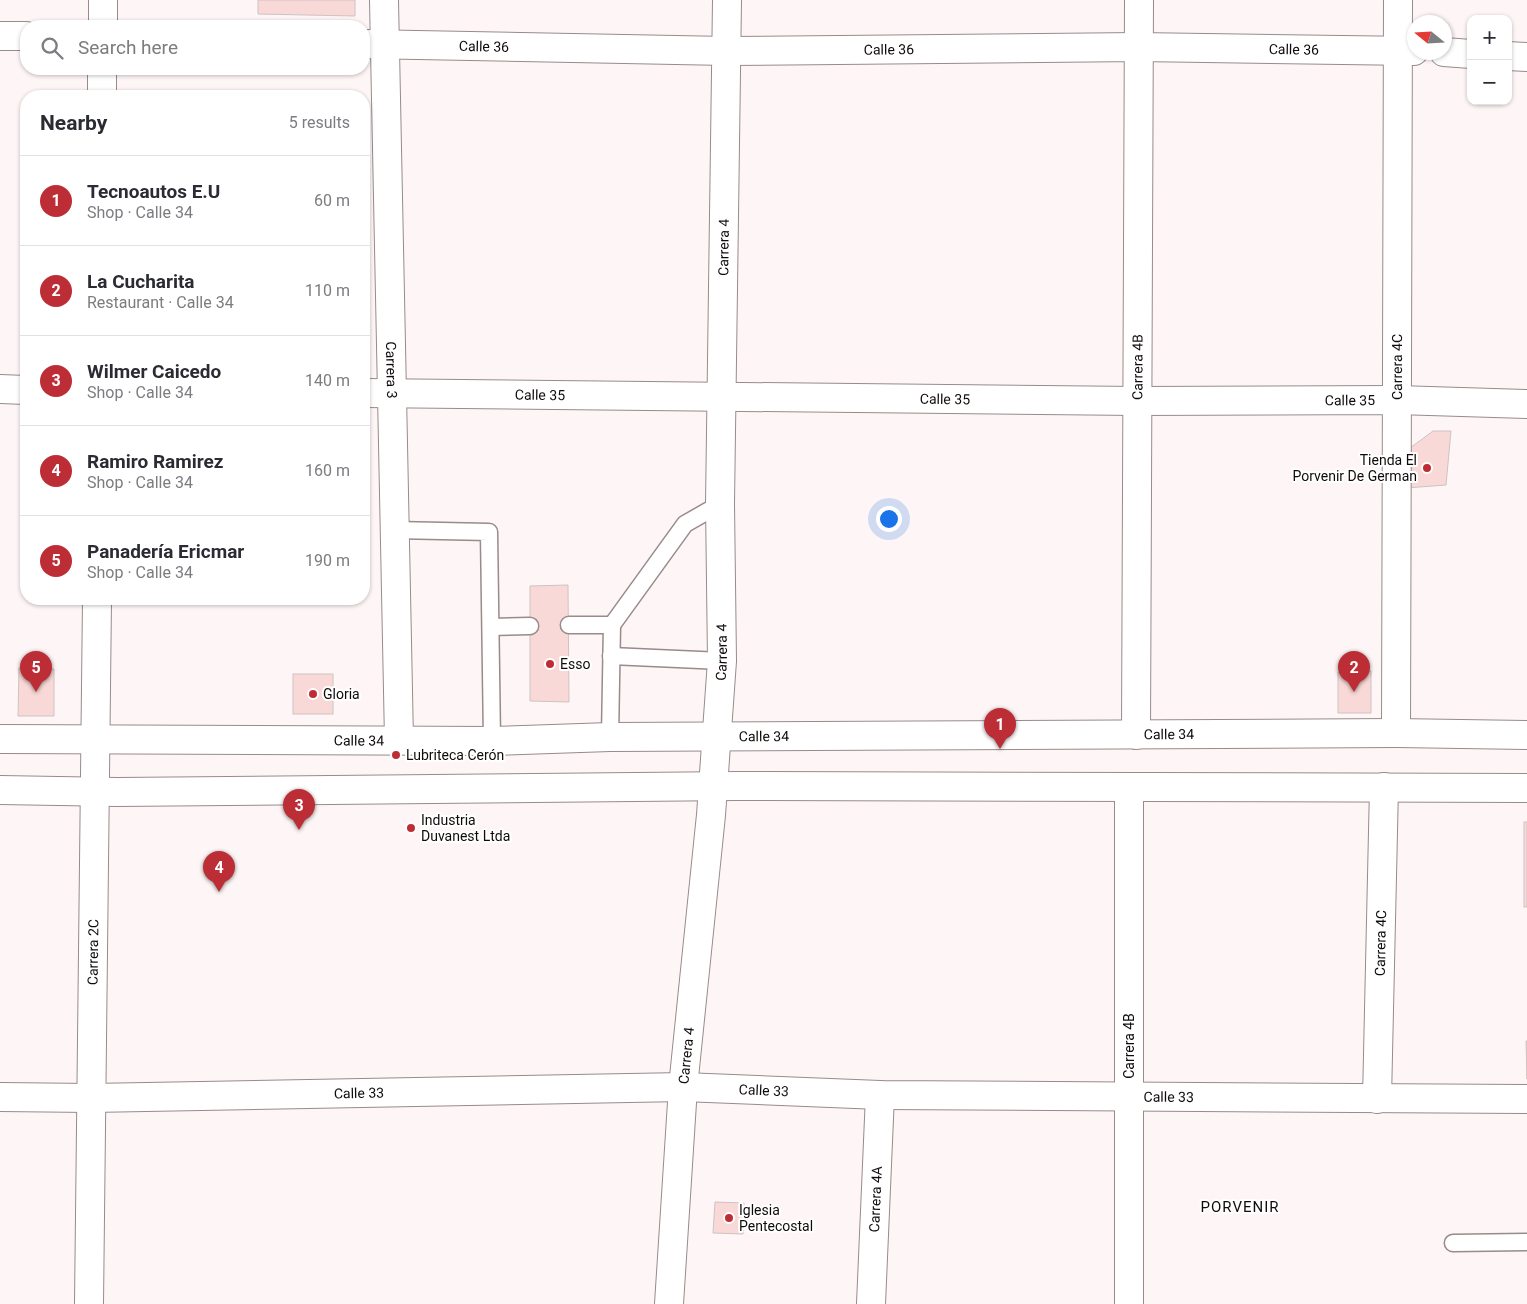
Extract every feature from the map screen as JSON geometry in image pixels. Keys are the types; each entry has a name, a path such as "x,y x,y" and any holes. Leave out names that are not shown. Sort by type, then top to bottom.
{"street":[{"path":"103,20 104,0"},
{"name":"Carrera 3","path":"384,0 374,44 391,393 399,740"},
{"name":"Carrera 4","path":"669,1304 683,1087 713,786 722,661 720,504 727,0"},
{"name":"Carrera 4B","path":"1136,735 1139,0"},
{"name":"Carrera 4C","path":"1396,733 1397,400 1406,50 1398,0"},
{"path":"0,36 20,36"},
{"name":"Calle 36","path":"374,44 727,51 1138,47 1406,50"},
{"path":"1452,53 1467,54"},
{"path":"1512,56 1527,57"},
{"path":"102,75 102,90"},
{"path":"0,389 20,390"},
{"name":"Calle 35","path":"370,393 1137,401 1397,400 1527,404"},
{"name":"Carrera 2C","path":"89,1304 97,605"},
{"name":"Calle 34","path":"0,739 399,740 492,728 610,726 717,738 1396,733 1527,735"},
{"path":"0,790 94,792 713,786 1527,788"},
{"name":"Carrera 4B","path":"1129,787 1129,1304"},
{"name":"Carrera 4C","path":"1377,1099 1384,787"},
{"name":"Calle 33","path":"0,1097 91,1098 683,1087 880,1095 1377,1099 1527,1098"},
{"name":"Carrera 4A","path":"871,1304 880,1095"}],"lane":[{"path":"610,726 612,625 685,524 720,504"},
{"path":"394,530 489,532 492,728"},
{"path":"569,625 612,625"},
{"path":"491,627 530,626"},
{"path":"611,656 722,661"},
{"path":"1453,1243 1527,1242"}],"building":[{"path":"258,0 355,0 355,16 258,14"},
{"name":"Tienda El Porvenir De German","path":"1433,431 1451,431 1446,485 1406,488 1406,451"},
{"name":"Esso","path":"568,585 569,702 530,701 530,586"},
{"path":"19,668 54,669 54,716 18,716"},
{"path":"1371,671 1371,713 1338,713 1338,672"},
{"name":"Gloria","path":"293,674 333,674 333,714 293,714"},
{"path":"1524,822 1527,822 1527,907 1524,907"},
{"path":"1526,1041 1527,1041 1527,1079"},
{"name":"Iglesia Pentecostal","path":"715,1202 744,1203 743,1234 713,1233"}],"place":[{"name":"Tienda El Porvenir De German","path":"1427,468"},
{"name":"Esso","path":"550,664"},
{"name":"Panadería Ericmar","path":"36,692"},
{"name":"La Cucharita","path":"1354,692"},
{"name":"Gloria","path":"313,694"},
{"name":"Tecnoautos E.U","path":"1000,749"},
{"name":"Lubriteca Cerón","path":"396,755"},
{"name":"Industria Duvanest Ltda","path":"411,828"},
{"name":"Wilmer Caicedo","path":"299,830"},
{"name":"Ramiro Ramirez","path":"219,892"},
{"name":"Iglesia Pentecostal","path":"729,1218"}],"district":[{"name":"PORVENIR","path":"1240,1207"}]}
